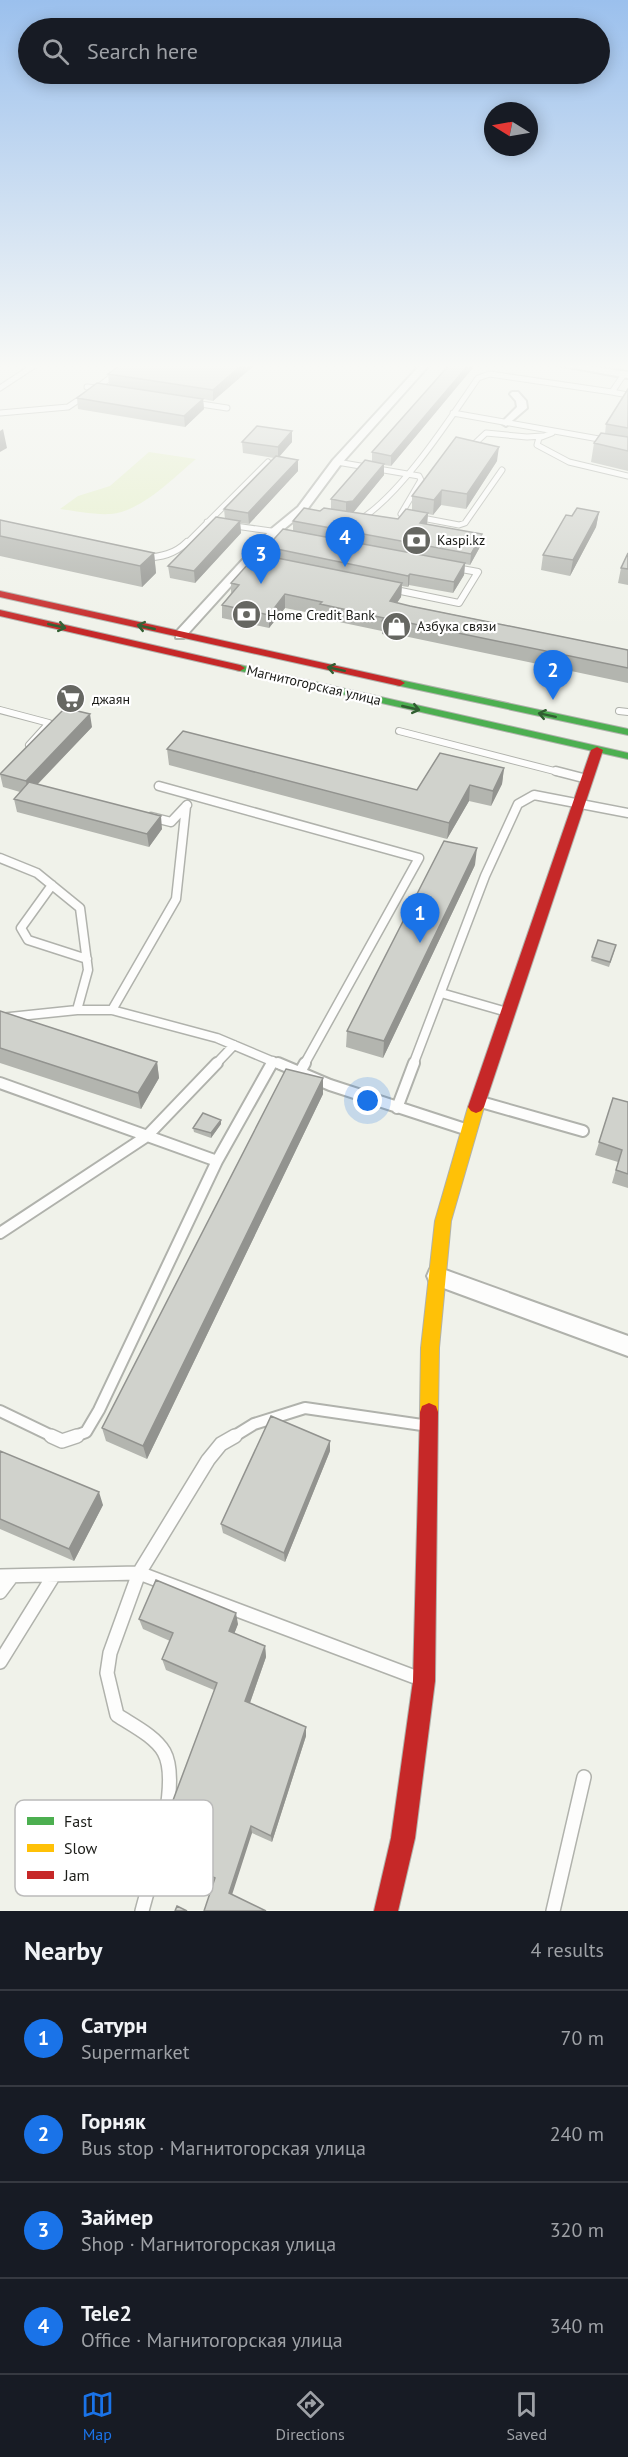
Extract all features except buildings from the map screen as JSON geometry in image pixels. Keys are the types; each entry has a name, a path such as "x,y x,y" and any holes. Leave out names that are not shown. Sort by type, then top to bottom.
{"main road":[{"name":"Магнитогорская улица","path":"0,594 628,732"},
{"name":"Магнитогорская улица","path":"0,613 628,756"},
{"path":"386,1911 403,1838 424,1682 430,1348 442,1221 468,1130 597,750"}],"street":[{"path":"180,635 249,560 307,511 337,462 346,452"},
{"path":"437,1276 628,1346"}],"lane":[{"path":"351,520 363,519 372,514 423,452"},
{"path":"548,452 558,459 589,469 628,476"},
{"path":"141,558 160,556 179,550 268,462"},
{"path":"337,462 419,476 421,480 401,514 459,525 465,523 502,470"},
{"path":"207,522 280,533"},
{"path":"249,560 260,562"},
{"path":"389,589 459,603 478,572 444,566"},
{"path":"0,710 50,723 21,753"},
{"path":"619,711 628,712"},
{"path":"399,731 587,779"},
{"path":"159,786 418,858 300,1072"},
{"path":"397,1108 486,876 518,804 534,795 628,813"},
{"path":"138,813 171,822 195,796"},
{"path":"112,1010 176,899 176,878 186,828 186,806"},
{"path":"0,858 37,873 80,908 88,970 77,1010"},
{"path":"52,885 21,928 28,940 87,959"},
{"path":"441,993 508,1012"},
{"path":"0,1018 77,1010 112,1010 217,1038 397,1108 468,1130"},
{"path":"0,1233 147,1136 234,1045"},
{"path":"0,1411 62,1441 86,1432 99,1410 217,1161 273,1061"},
{"path":"0,1083 217,1161"},
{"path":"478,1101 583,1131"},
{"path":"168,1800 171,1778 165,1754 149,1736 117,1715 107,1673 110,1653 139,1573 208,1460 221,1444 254,1424 305,1408 428,1426"},
{"path":"0,1592 6,1576 139,1573 424,1682"},
{"path":"0,1662 54,1575"},
{"path":"553,1911 584,1777"},
{"path":"142,1911 146,1896"}],"green space":[{"path":"149,452 196,459 145,500 123,512 98,514 60,509 78,496 110,486"}],"traffic: fast":[{"path":"240,668 628,756"},
{"path":"400,683 628,732"}],"traffic: slow":[{"path":"429,1412 430,1348 443,1221 476,1107"}],"traffic: jam":[{"path":"0,594 400,683"},
{"path":"0,613 240,668"},
{"path":"476,1107 597,750"},
{"path":"386,1911 403,1838 424,1681 429,1412"}],"place":[{"name":"Kaspi.kz","path":"416,540"},
{"name":"Tele2","path":"345,567"},
{"name":"Займер","path":"261,584"},
{"name":"Home Credit Bank","path":"246,615"},
{"name":"Азбука связи","path":"396,626"},
{"name":"джаян","path":"71,699"},
{"name":"Горняк","path":"553,700"},
{"name":"Сатурн","path":"420,943"}]}
